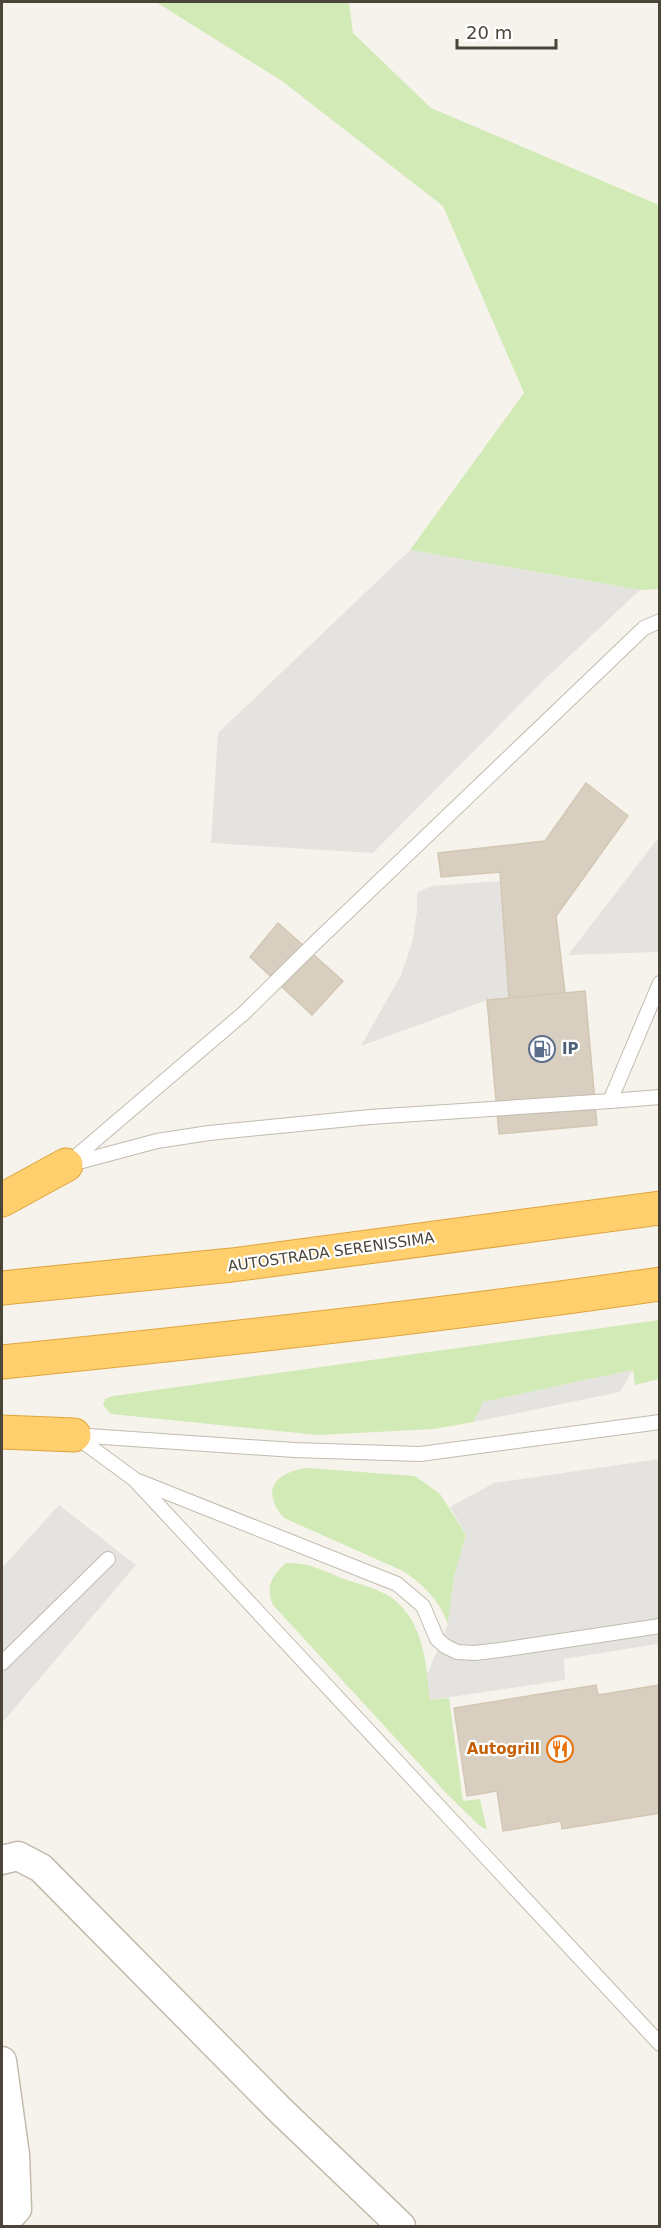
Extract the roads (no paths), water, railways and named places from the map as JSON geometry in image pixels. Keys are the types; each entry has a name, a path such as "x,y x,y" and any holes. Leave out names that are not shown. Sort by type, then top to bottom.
{"highway":[{"path":"2,1200 66,1165"},
{"name":"AUTOSTRADA SERENISSIMA","path":"2,1288 232,1265 660,1208"},
{"path":"2,1362 216,1341 496,1308 660,1284"},
{"path":"2,1432 74,1436"}],"street":[{"path":"2,1860 18,1856 41,1868 279,2109 401,2226"},
{"path":"2,2061 15,2155 17,2209 2,2225"}],"lane":[{"path":"66,1165 244,1013 644,628 660,621"},
{"path":"610,1101 660,983"},
{"path":"66,1165 157,1142 209,1133 370,1117 660,1097"},
{"path":"74,1436 294,1450 420,1454 660,1422"},
{"path":"74,1436 134,1479 660,2044"},
{"path":"134,1479 397,1584 423,1606 437,1639 457,1652 475,1653 500,1650 660,1626"},
{"path":"2,1663 108,1559"}],"place":[{"name":"IP","path":"542,1049"},
{"name":"Autogrill","path":"560,1749"}]}
